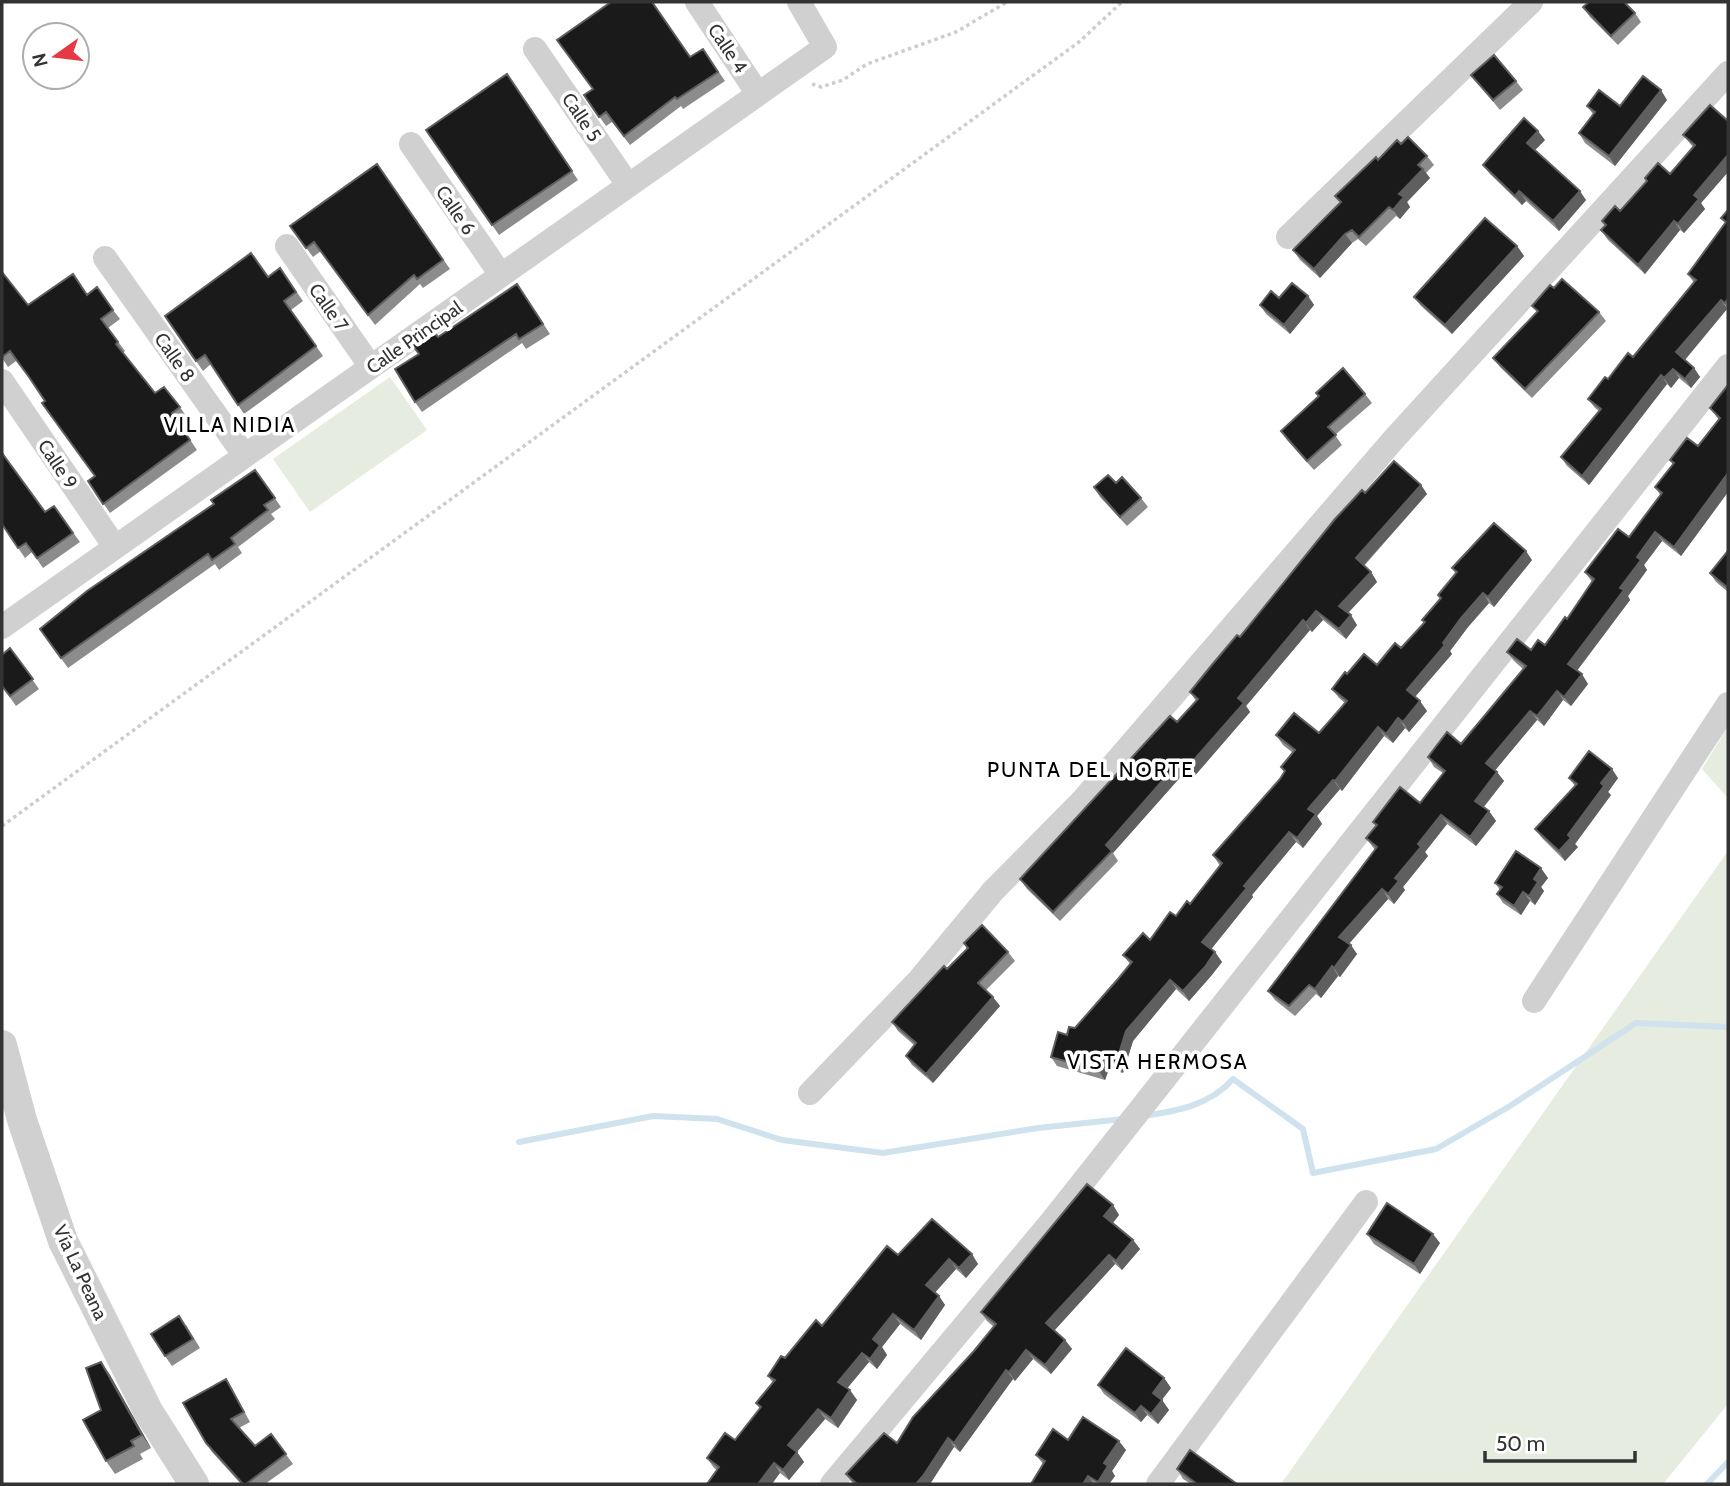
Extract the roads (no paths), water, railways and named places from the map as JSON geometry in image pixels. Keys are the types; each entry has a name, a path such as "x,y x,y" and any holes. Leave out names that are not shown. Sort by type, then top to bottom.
{"street":[{"name":"Calle 4","path":"697,2 758,94"},
{"name":"Calle Principal","path":"2,627 825,47 799,2"},
{"path":"1288,237 1531,2"},
{"name":"Calle 5","path":"535,48 628,186"},
{"path":"810,1093 919,980 993,891 1082,801 1394,439 1728,73"},
{"name":"Calle 6","path":"411,144 501,275"},
{"name":"Calle 7","path":"286,246 371,367"},
{"name":"Calle 8","path":"104,258 245,456"},
{"path":"832,1484 1052,1221 1728,366"},
{"name":"Calle 9","path":"2,381 115,547"},
{"path":"1534,1001 1728,704"},
{"name":"Vía La Peana","path":"2,1045 22,1120 63,1241 148,1411 194,1484"},
{"path":"1158,1484 1366,1202"}],"waterway":[{"path":"1144,1116 1181,1109 1204,1101 1233,1079 1303,1129 1313,1173 1436,1149 1510,1106 1636,1023 1728,1027"},
{"path":"519,1142 653,1116 717,1119 782,1140 883,1153 1038,1128 1123,1119"},
{"path":"1707,1484 1728,1462"}],"district":[{"name":"VILLA NIDIA","path":"230,425"},
{"name":"PUNTA DEL NORTE","path":"1091,770"},
{"name":"VISTA HERMOSA","path":"1158,1062"}]}
